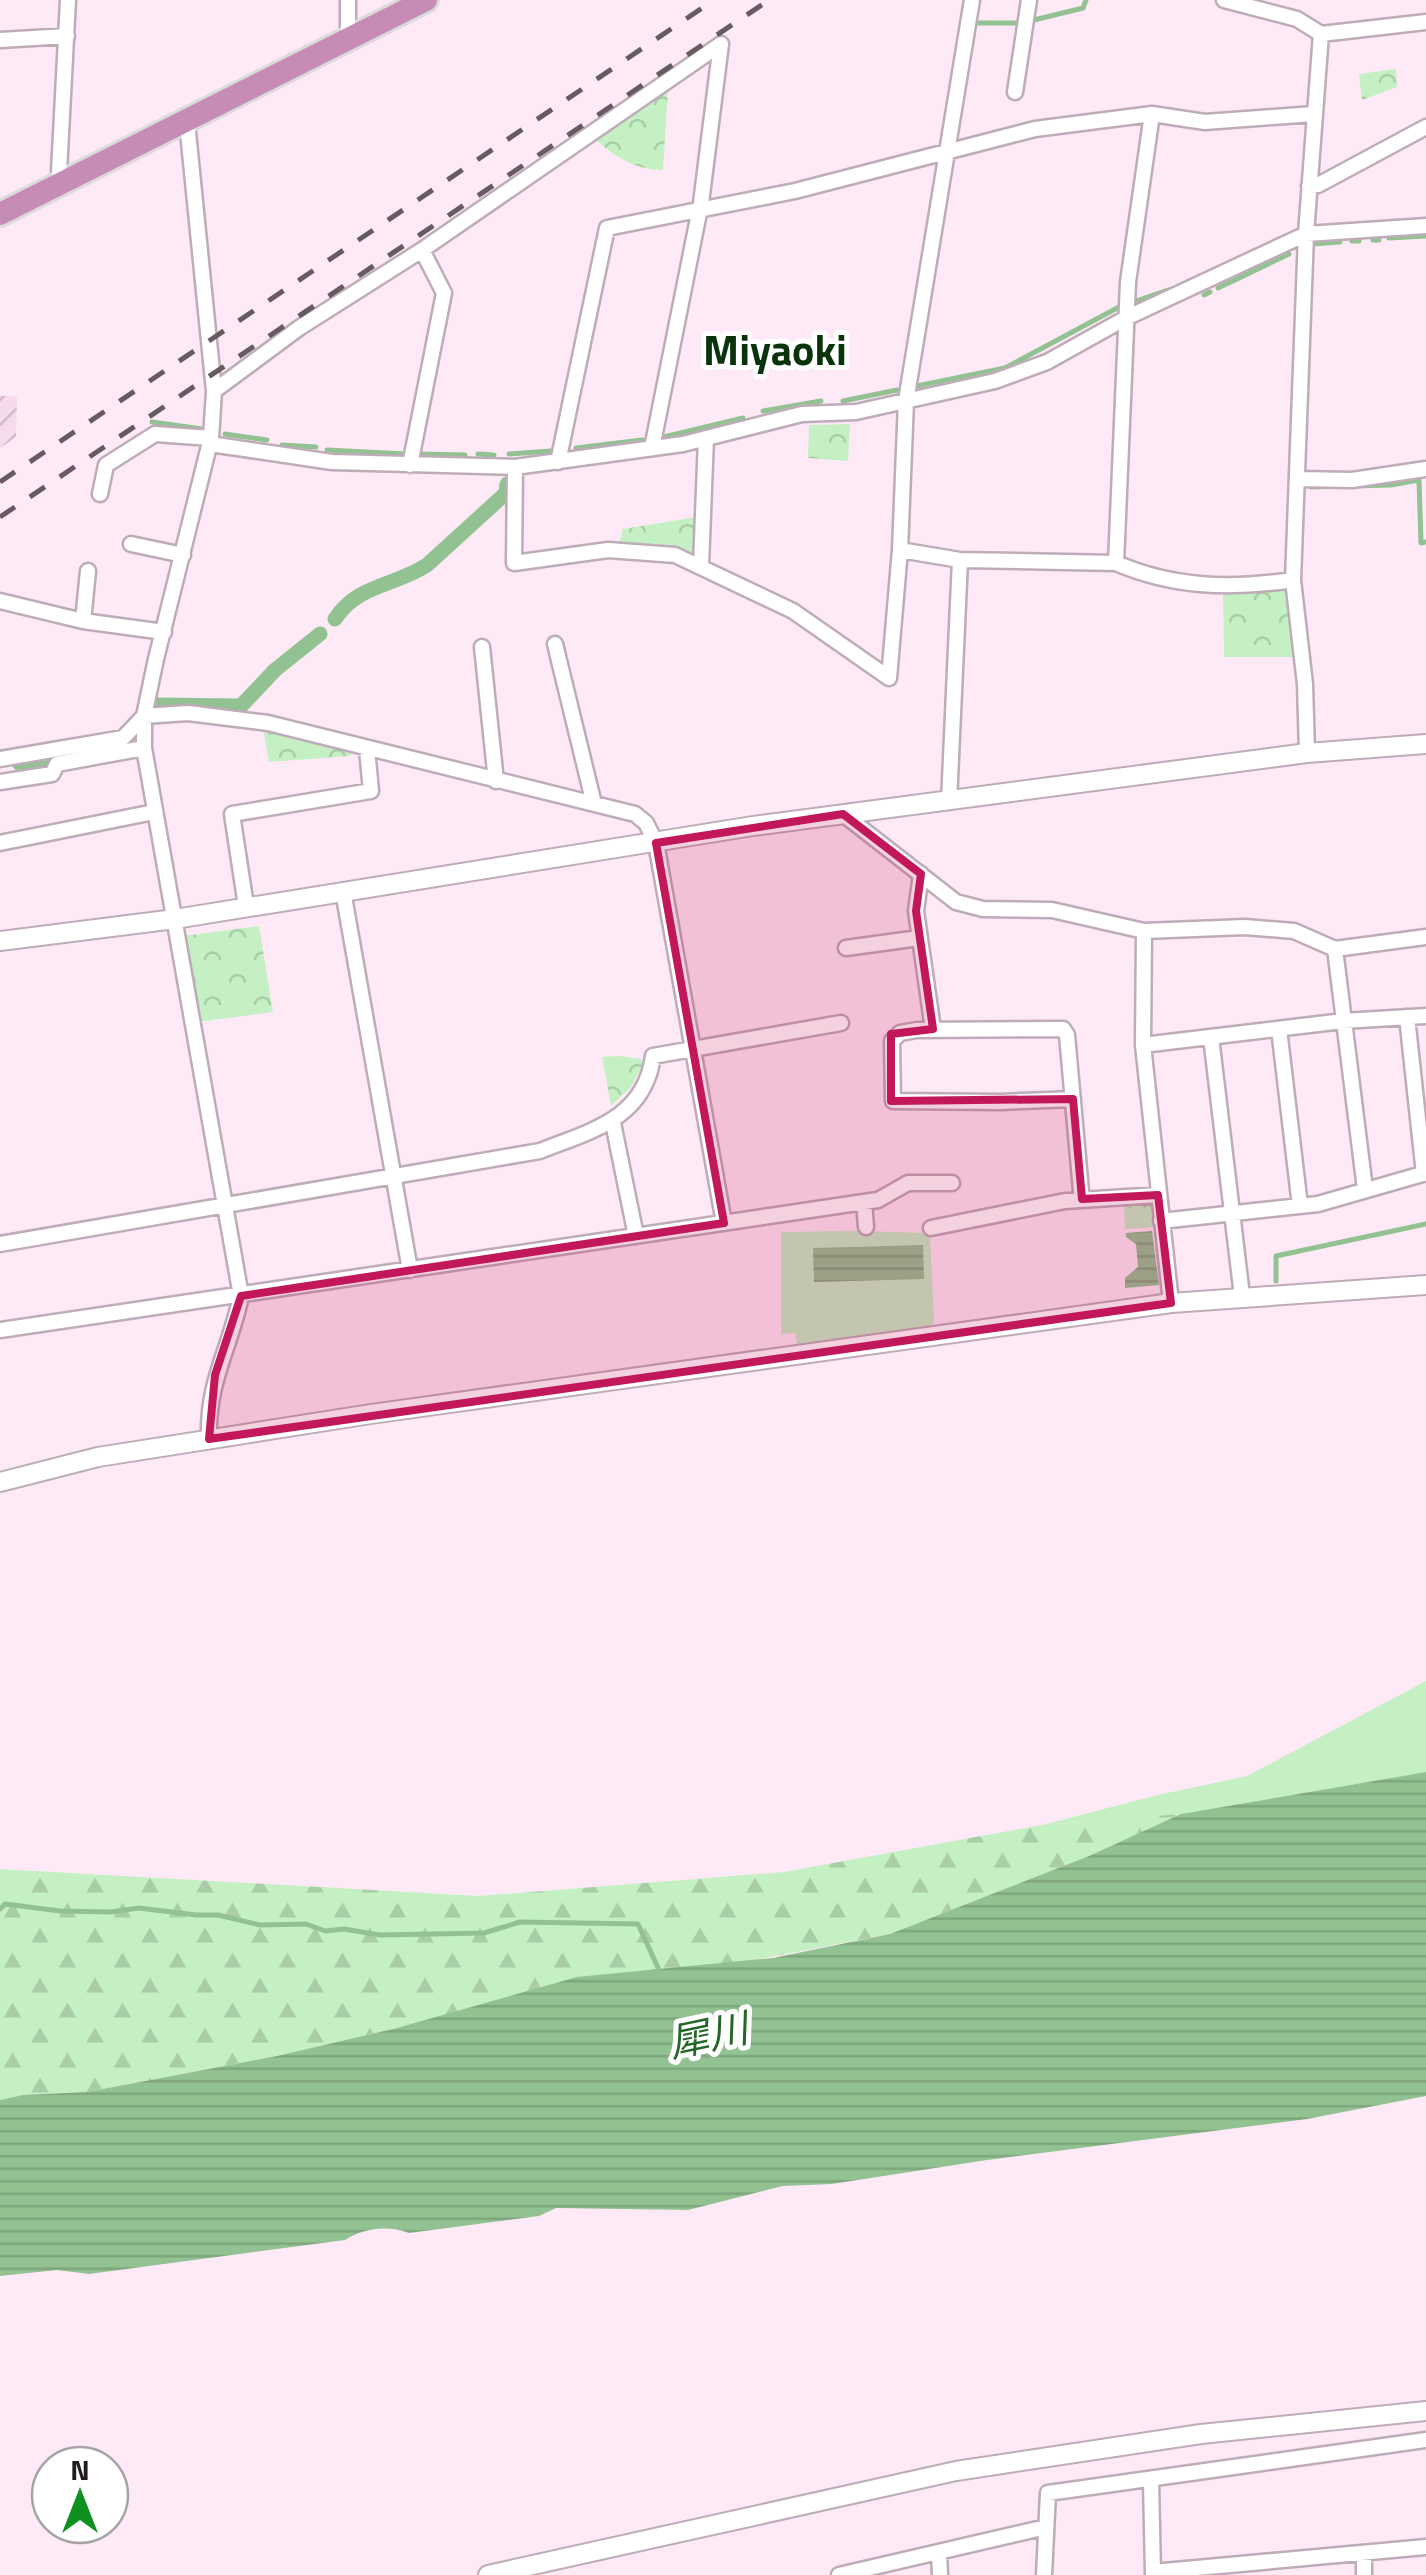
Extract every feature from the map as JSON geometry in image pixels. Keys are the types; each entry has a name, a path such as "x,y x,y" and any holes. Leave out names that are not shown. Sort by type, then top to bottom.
{"highway":[{"path":"0,214 426,0"}],"street":[{"path":"65,182 59,172 68,0"},
{"path":"348,0 348,40"},
{"path":"515,467 514,562 608,550 675,556 793,611 890,678 906,401 972,0"},
{"path":"1014,92 1029,0"},
{"path":"1224,0 1298,19 1321,34 1426,22"},
{"path":"1307,753 1292,580 1306,234 1321,34"},
{"path":"0,40 67,36"},
{"path":"214,390 299,328 422,250 721,44 698,212 652,448"},
{"path":"1116,563 1126,318 1152,114"},
{"path":"558,462 606,228 698,212 1035,129 1152,114 1206,122 1314,114"},
{"path":"187,122 214,390 210,441 144,716 144,748 242,1296 215,1375 208,1408 209,1439"},
{"path":"1309,186 1318,185 1426,127"},
{"path":"100,494 106,465 155,434 332,462 515,467 652,448 802,414 856,412 1026,372 1126,318 1306,234 1426,226"},
{"path":"410,466 444,293 422,250"},
{"path":"701,565 706,438"},
{"path":"1297,479 1352,480 1426,469"},
{"path":"131,544 183,556"},
{"path":"900,550 960,560 1116,563 1137,572 1220,588 1292,580"},
{"path":"949,802 960,560"},
{"path":"83,621 88,571"},
{"path":"0,602 83,621 164,632"},
{"path":"555,644 594,804"},
{"path":"482,648 496,781"},
{"path":"0,759 123,738 144,716 188,712 268,723 635,814 646,823 656,842 724,1223"},
{"path":"0,941 174,919 843,814 1307,753 1426,744"},
{"path":"0,782 52,774 57,764 144,748"},
{"path":"246,906 232,814 371,791 367,749"},
{"path":"0,843 154,812"},
{"path":"843,814 956,902 982,909 1052,910 1144,932 1245,927 1294,931 1336,949 1426,937"},
{"path":"921,874 916,911 933,1028"},
{"path":"344,892 410,1270"},
{"path":"1144,932 1143,1045 1171,1303"},
{"path":"846,948 919,938"},
{"path":"1336,949 1365,1189"},
{"path":"1143,1045 1343,1021 1426,1016"},
{"path":"1161,1222 1300,1206 1425,1174 1407,1017"},
{"path":"0,1244 540,1151 613,1122 640,1094 651,1074 653,1056 841,1023"},
{"path":"1073,1099 893,1101 892,1041 900,1032 933,1028 1063,1028 1067,1035 1083,1200"},
{"path":"1279,1029 1300,1206"},
{"path":"1211,1037 1242,1296"},
{"path":"613,1122 636,1236"},
{"path":"0,1330 878,1200 908,1184 952,1183"},
{"path":"931,1228 1083,1200 1158,1195"},
{"path":"864,1202 866,1228"},
{"path":"0,1482 98,1457 370,1414 1171,1303 1426,1285"},
{"path":"488,2575 956,2471 1201,2434 1426,2411"},
{"path":"1044,2575 1048,2493 1426,2440"},
{"path":"1151,2480 1153,2573 1257,2569 1426,2547"},
{"path":"839,2575 1046,2527"},
{"path":"939,2552 940,2575"},
{"path":"1364,2553 1364,2575"}],"highlighted area":[{"path":"843,814 921,874 916,911 933,1029 891,1034 891,1101 1073,1099 1082,1199 1158,1195 1171,1303 209,1439 215,1375 241,1296 724,1223 656,843"}],"shaded area":[{"path":"0,396 17,396 16,437 0,448"}],"green space":[{"path":"1396,69 1397,87 1362,100 1359,74"},
{"path":"668,89 663,170 626,161 595,139"},
{"path":"850,424 848,461 808,458 809,425"},
{"path":"697,517 697,551 619,543 623,529"},
{"path":"1286,587 1294,657 1224,657 1223,594"},
{"path":"263,728 352,750 350,756 269,762"},
{"path":"259,926 273,1012 198,1022 183,936"},
{"path":"619,1056 644,1062 631,1087 611,1106 602,1057"},
{"path":"1147,1201 1153,1205 1155,1227 1125,1229 1124,1203"},
{"path":"859,1231 930,1236 934,1321 931,1330 797,1347 796,1333 781,1334 781,1232"},
{"path":"1426,1681 1426,1772 1181,1814 1042,1825 1247,1776"},
{"path":"1181,1814 1089,1856 890,1934 87,2092 0,2100 0,1869 478,1896 784,1872 1042,1825"}],"water":[{"path":"1152,1231 1159,1285 1125,1288 1125,1278 1138,1267 1136,1244 1126,1233"},
{"path":"923,1245 924,1279 814,1282 813,1248"},
{"name":"犀川","path":"1426,1772 1426,2096 1307,2119 832,2184 783,2186 688,2210 556,2208 539,2216 409,2233 376,2229 345,2240 89,2274 57,2270 0,2276 0,2100 87,2092 277,2056 397,2028 577,1977 773,1958 890,1934 1089,1856 1181,1814"}],"waterway":[{"path":"1034,20 1083,8 1086,0"},
{"path":"975,23 1017,23"},
{"path":"1389,238 1426,236"},
{"path":"1373,240 1379,240"},
{"path":"1352,241 1359,241"},
{"path":"1312,244 1340,242"},
{"path":"1218,288 1289,254"},
{"path":"1136,301 1168,290"},
{"path":"1204,295 1210,292"},
{"path":"917,386 1005,368 1119,307"},
{"path":"843,401 897,390"},
{"path":"763,411 821,401"},
{"path":"664,437 743,418"},
{"path":"152,422 202,429"},
{"path":"225,434 267,440"},
{"path":"576,448 642,440"},
{"path":"282,445 316,447"},
{"path":"327,450 406,454"},
{"path":"509,454 551,451"},
{"path":"419,454 465,455"},
{"path":"478,454 494,455"},
{"path":"1311,487 1391,485 1419,480 1421,543 1426,542"},
{"path":"335,619 344,607 366,592 427,565 506,493 507,484"},
{"path":"157,705 241,706 275,670 320,634"},
{"path":"19,763 95,750"},
{"path":"1276,1281 1276,1256 1426,1224"},
{"path":"0,1909 5,1904 60,1911 139,1908 218,1915 260,1925 306,1924 325,1931 344,1929 380,1935 484,1933 520,1922 638,1924 659,1970"}],"railway":[{"path":"0,482 714,0"},
{"path":"0,517 769,0"}],"district":[{"name":"Miyaoki","path":"775,349"}]}
